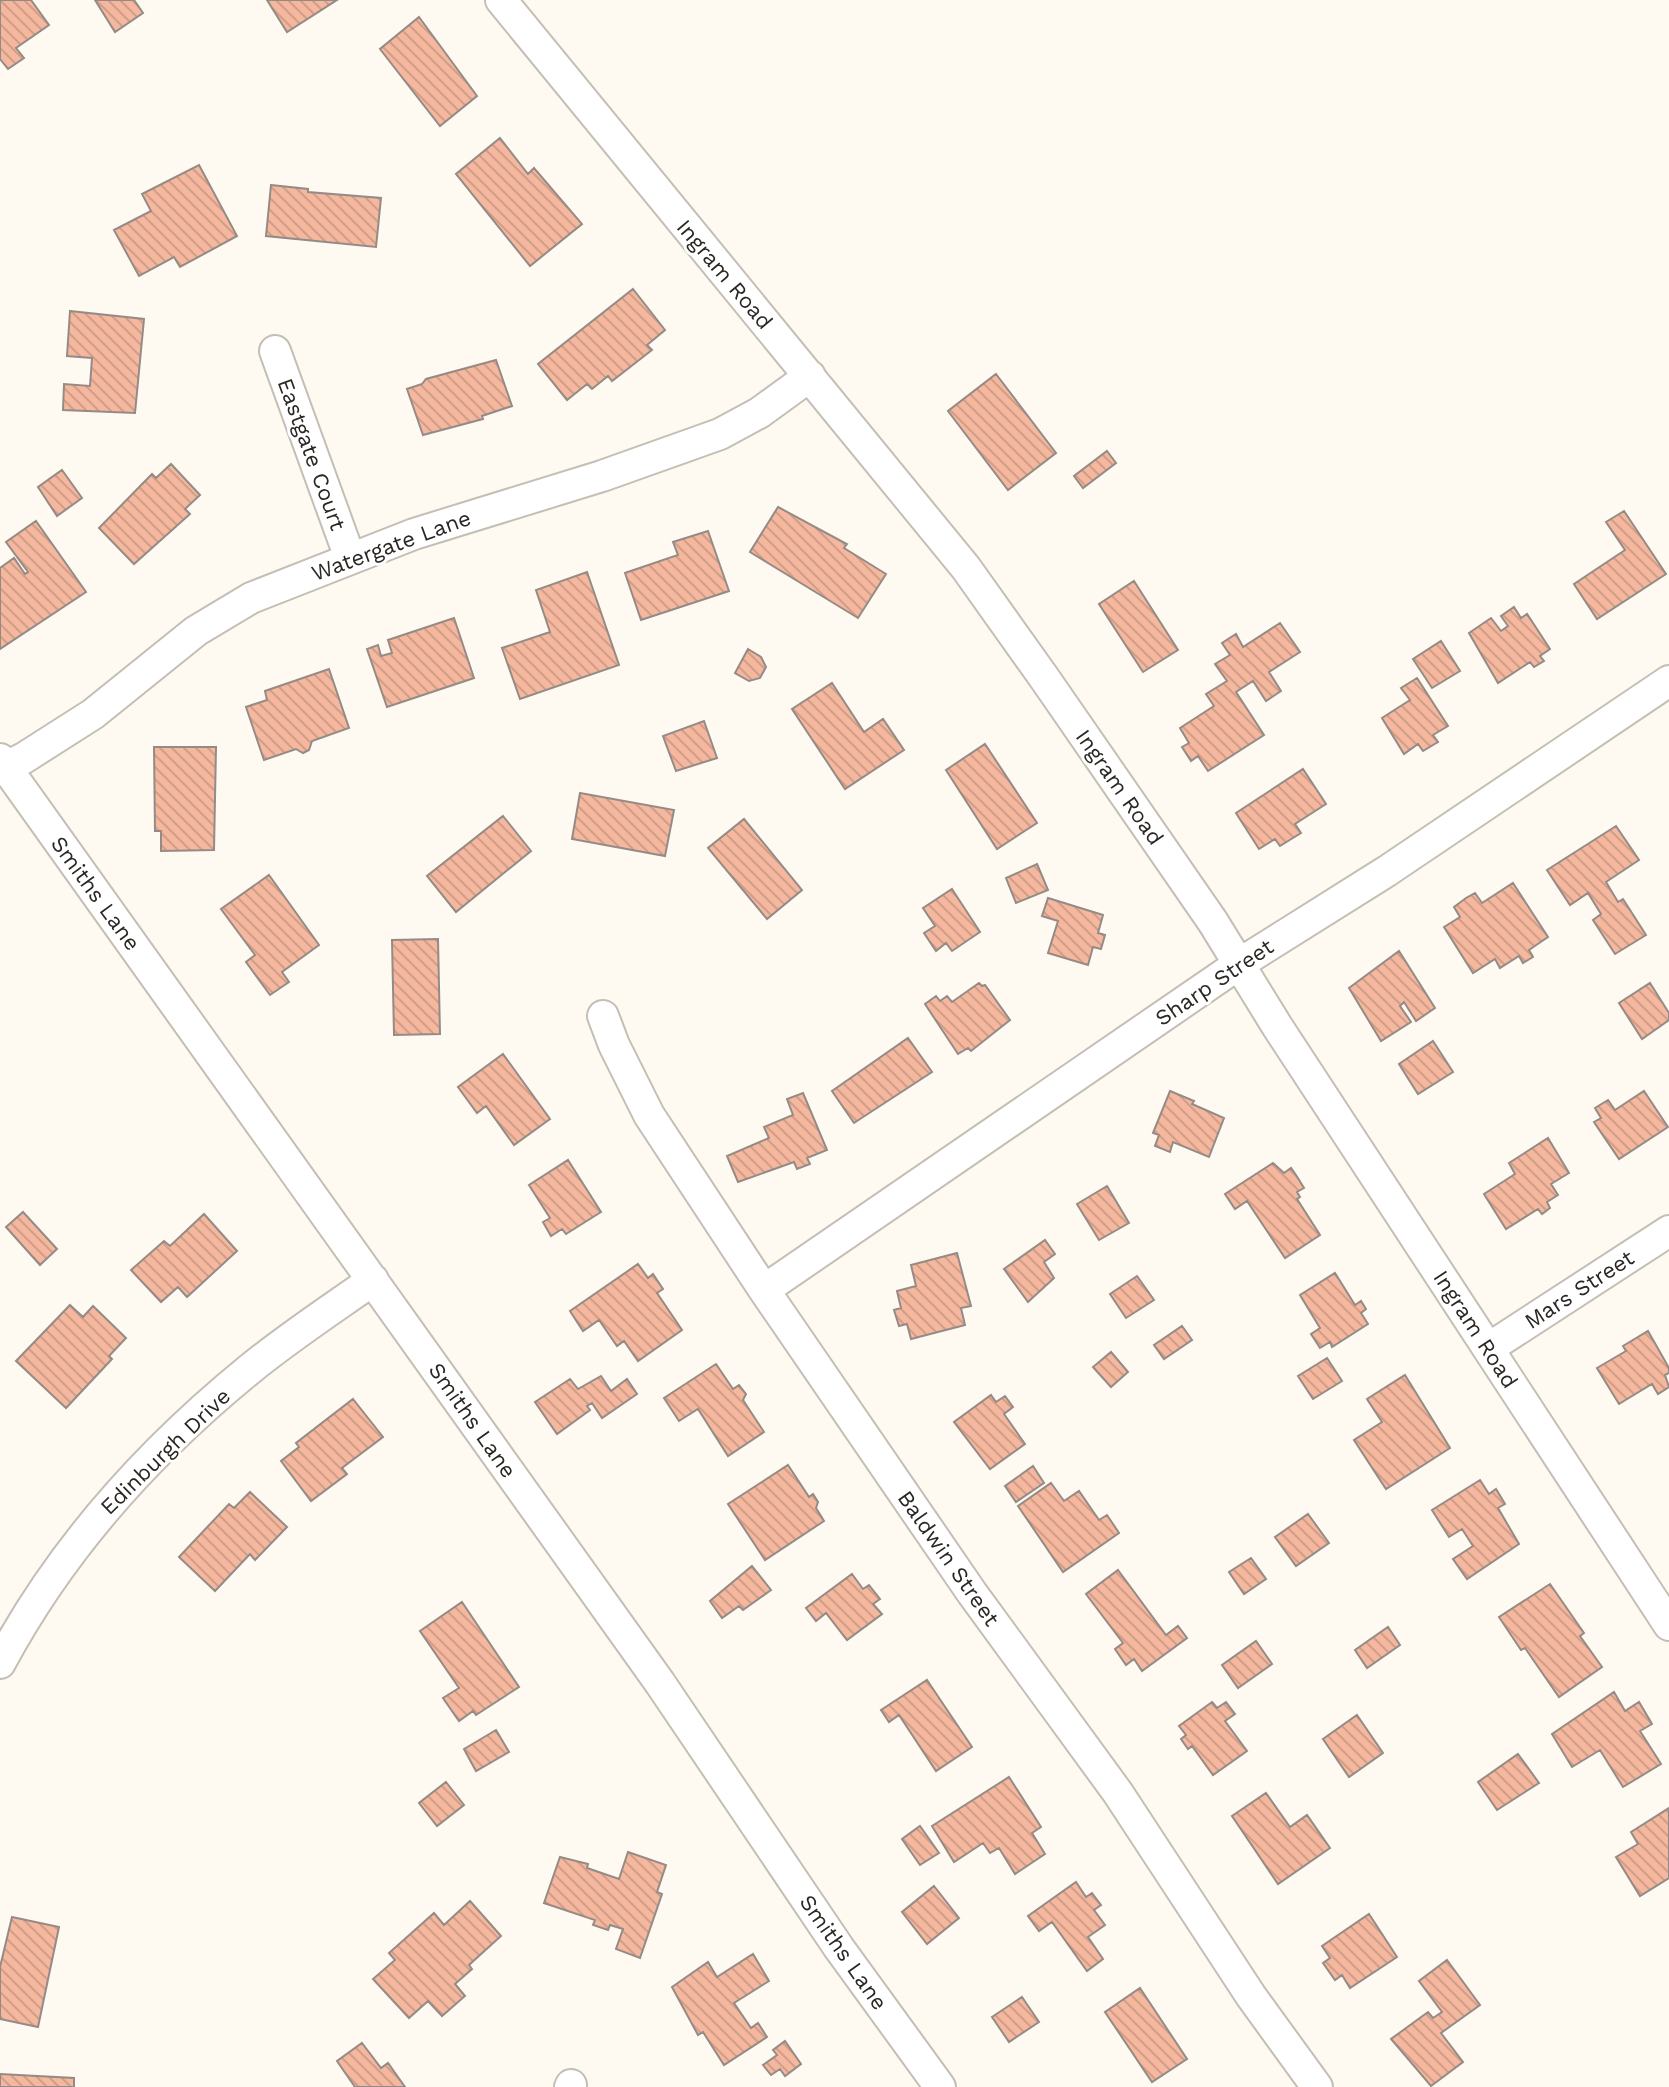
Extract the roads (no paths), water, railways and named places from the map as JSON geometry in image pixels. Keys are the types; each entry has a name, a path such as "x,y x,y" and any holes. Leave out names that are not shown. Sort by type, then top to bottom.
{"street":[{"name":"Ingram Road","path":"501,0 966,568 1213,922 1277,1026 1669,1625"},
{"name":"Eastgate Court","path":"275,351 350,558"},
{"name":"Watergate Lane","path":"2,765 24,758 93,714 210,622 251,598 414,534 602,476 720,434 759,413 810,376"},
{"name":"Sharp Street","path":"764,1290 1239,964 1387,871 1669,681"},
{"name":"Smiths Lane","path":"2,765 660,1683 839,1948 940,2087"},
{"name":"Baldwin Street","path":"603,1016 649,1115 764,1290 972,1593 1118,1793 1251,1996 1317,2087"},
{"name":"Mars Street","path":"1489,1348 1669,1231"},
{"name":"Edinburgh Drive","path":"0,1663 67,1556 106,1505 167,1442 261,1361 373,1280"}]}
